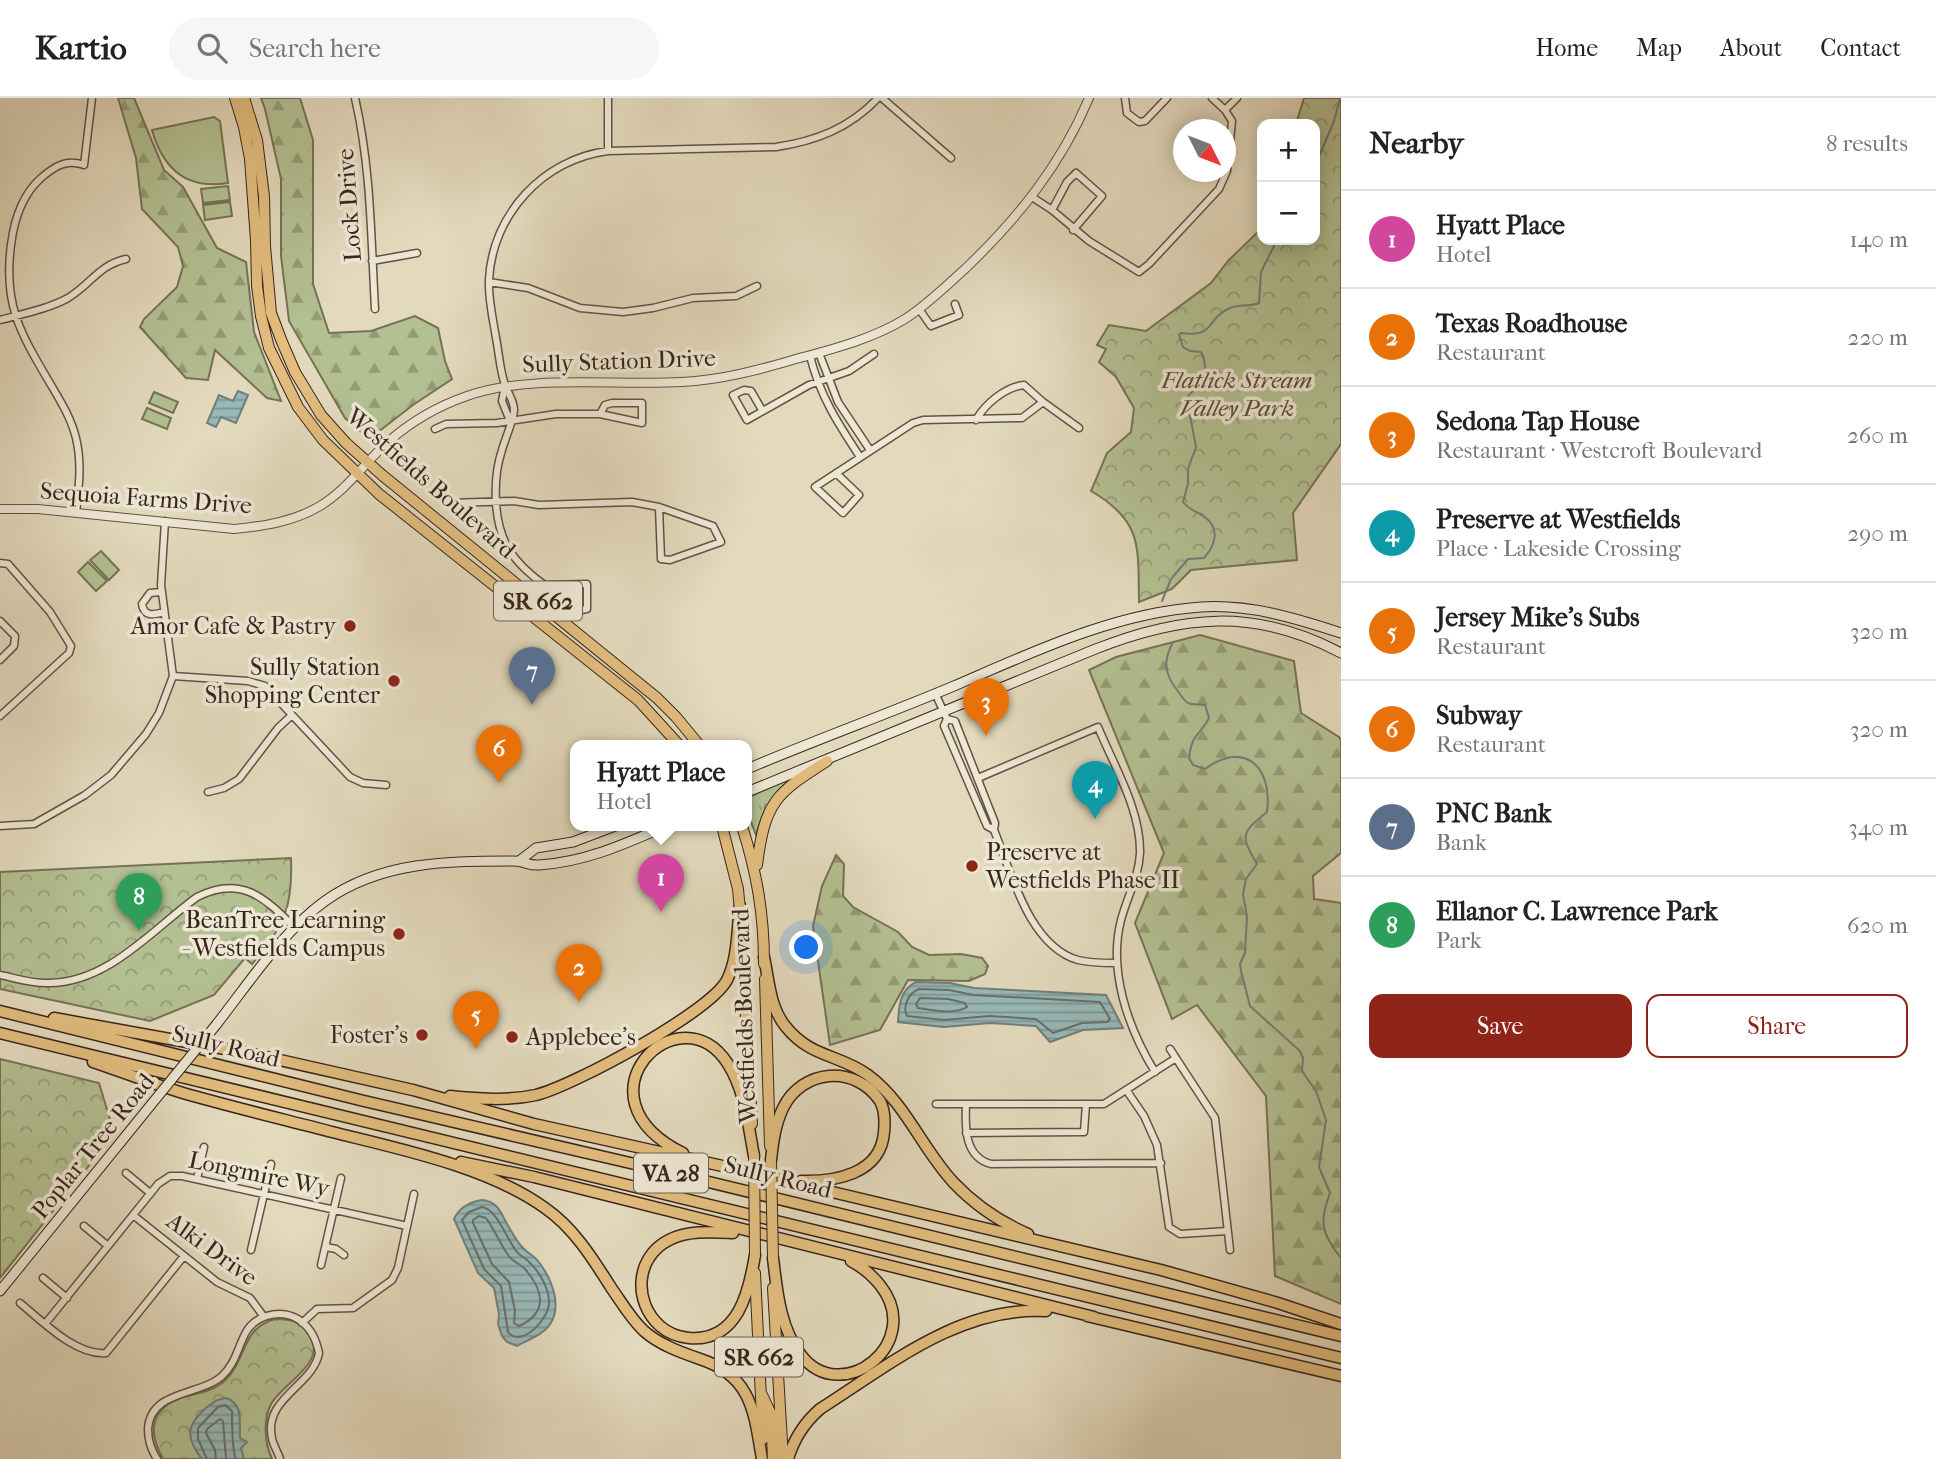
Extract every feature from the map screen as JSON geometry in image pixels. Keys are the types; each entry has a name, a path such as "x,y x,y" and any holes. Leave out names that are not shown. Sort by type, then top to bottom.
{"highway":[{"path":"0,1009 253,1054 413,1090 454,1097 514,1099 559,1087 585,1076 634,1049 702,1005 723,986 735,955 740,906"},
{"path":"764,957 775,1009 784,1025 799,1041 818,1054 865,1073 884,1088 902,1108 953,1182 974,1201 1010,1226 1057,1245"},
{"name":"Sully Road","path":"0,1009 364,1101 1341,1336"},
{"path":"0,1033 181,1092 404,1150 534,1177 1341,1376"},
{"name":"Sully Road","path":"0,1033 1341,1358"},
{"path":"718,1165 681,1152 663,1142 640,1118 635,1105 635,1077 642,1061 655,1047 671,1039 687,1038 704,1042 717,1049 727,1062 741,1091 754,1156"},
{"path":"771,1160 775,1130 784,1106 794,1092 818,1077 844,1076 870,1090 884,1109 884,1138 878,1154 864,1168 852,1175 811,1181 782,1180"},
{"path":"413,1090 534,1124 782,1180 1207,1282 1341,1324"},
{"path":"404,1150 516,1189 565,1224 640,1327 665,1346 719,1366 740,1384 753,1409 763,1459"},
{"path":"755,1255 743,1304 727,1326 714,1334 693,1338 671,1334 658,1325 645,1307 641,1293 643,1271 650,1257 662,1244 691,1233 758,1234"},
{"path":"773,1258 779,1302 791,1338 800,1354 821,1371 840,1374 855,1372 880,1357 888,1344 894,1326 892,1309 885,1292 864,1269 845,1258 822,1250"},
{"path":"786,1459 805,1423 820,1409 956,1326 985,1316 1012,1311 1050,1311 1094,1317"}],"main road":[{"name":"Westfields Boulevard","path":"235,98 250,159 261,316 270,348 298,407 323,440 357,475 638,700 675,740"},
{"name":"Westfields Boulevard","path":"244,98 257,140 262,176 271,313 290,362 310,399 346,443 368,463 645,688 676,716 695,740"},
{"path":"752,767 1123,620 1202,607 1256,610 1282,614 1341,633"},
{"path":"752,790 810,765 946,716 1128,635 1166,625 1219,621 1254,624 1307,638 1341,653"},
{"path":"652,713 654,723 667,740"},
{"path":"755,872 762,826 779,796 791,784 827,761"},
{"path":"519,861 536,848 573,842 602,831"},
{"name":"Poplar Tree Road","path":"0,1290 294,927 338,893 386,872 438,862 519,861 535,866 588,857 653,831"},
{"path":"720,831 727,839"},
{"name":"Westfields Boulevard","path":"724,831 740,906 754,1156 763,1459"},
{"name":"Westfields Boulevard","path":"743,831 763,916 773,1292 786,1459"},
{"path":"761,1391 771,1414 773,1459"}],"street":[{"path":"76,512 80,477 75,436 65,409 26,343 14,316 9,281 10,249 15,220 37,181 51,170 72,161 84,165 92,98"},
{"name":"Lock Drive","path":"355,98 366,160 375,309"},
{"path":"607,98 608,151"},
{"path":"546,585 587,584 587,609 581,610 546,585 524,567 506,545 499,527 497,467 514,412 512,398 505,386 492,316 489,282 498,236 523,196 562,165 584,156 608,151 776,147 799,144 832,133 880,98 951,158"},
{"name":"Sully Station Drive","path":"357,475 389,442 428,414 469,395 505,386 540,383 686,382 758,370 873,335 919,309 979,254 1032,197 1068,144 1089,98"},
{"path":"1125,98 1128,113 1139,122 1145,121 1167,98"},
{"path":"1032,197 1114,258 1139,272 1150,264 1219,189 1227,171 1232,121 1226,110 1212,98"},
{"path":"1226,110 1237,98"},
{"path":"1052,210 1067,182 1076,173 1102,197 1073,229"},
{"path":"372,261 417,253"},
{"path":"0,320 66,299 108,264 126,259"},
{"path":"489,282 528,288 580,308 623,312 693,298 736,296 757,286"},
{"path":"919,309 931,326 959,315 955,304"},
{"path":"820,353 838,402 870,450"},
{"path":"762,410 751,391 744,390 733,395 747,420 817,382 849,371 874,354"},
{"path":"810,356 827,406 860,457"},
{"path":"976,420 982,409 1015,386 1024,385 1079,428"},
{"path":"836,473 859,495 843,513 815,486 913,423 923,420 1022,418 1043,402"},
{"path":"435,429 446,424 510,422 556,414 600,414 642,423 642,403 612,403 605,405 600,414"},
{"name":"Sequoia Farms Drive","path":"0,509 76,512 234,528 284,522 334,497 357,475"},
{"path":"450,503 539,505 632,502 659,507 713,526 720,542 670,560 661,559 659,507"},
{"path":"0,826 33,824 85,795 111,775 146,734 159,713 173,676 161,592 165,521"},
{"path":"0,563 8,564 50,612 71,646 69,653 0,716"},
{"path":"161,592 150,593 142,604 147,614 164,612"},
{"path":"0,621 15,636 14,646 0,660"},
{"path":"173,676 259,683 265,686 350,777 363,783 386,785"},
{"path":"935,693 946,716 955,721 995,823 994,830 1033,924 1043,937 1075,959 1116,963"},
{"path":"208,792 224,789 239,779 278,728 292,715"},
{"path":"946,716 944,726 954,753 987,826 994,830"},
{"path":"978,778 1098,727 1131,806 1139,840 1138,867 1121,919 1116,963 1121,991 1137,1037 1155,1072"},
{"path":"0,975 47,984 86,976 117,960 197,897 209,891 228,888 255,893 271,904 294,927"},
{"path":"1170,1049 1215,1118 1230,1250"},
{"path":"936,1104 1104,1104 1176,1058"},
{"path":"1127,1091 1147,1122 1157,1145 1169,1227 1180,1234 1227,1231"},
{"path":"965,1104 968,1141 978,1158 991,1164 1161,1163"},
{"path":"966,1133 1084,1132 1086,1104"},
{"path":"197,1179 204,1147"},
{"path":"251,1250 271,1164"},
{"path":"126,1173 150,1193"},
{"name":"Longmire Wy","path":"45,1324 150,1193 170,1176 197,1179 407,1226"},
{"path":"321,1265 341,1178"},
{"path":"302,1322 317,1309 353,1308 392,1279 398,1268 414,1194"},
{"name":"Alki Drive","path":"133,1214 217,1282 250,1298 264,1317"},
{"path":"84,1226 108,1246"},
{"path":"326,1247 336,1249 344,1255"},
{"path":"20,1303 73,1345 99,1354 106,1353 184,1256"},
{"path":"43,1278 67,1298"},
{"path":"158,1459 151,1451 148,1427 155,1409 173,1397 201,1389 220,1378 236,1359 248,1329 264,1317 277,1314 302,1322 312,1333 319,1353 310,1375 292,1389 277,1409 271,1424 272,1438 279,1457 286,1459"}],"green space":[{"path":"118,98 134,98 164,170 183,187 217,248 246,262 254,332 281,401 267,398 215,350 208,380 186,378 140,327 144,319 177,287 183,266 178,247 142,209 136,158"},
{"path":"261,98 300,98 313,140 313,284 329,333 371,331 415,316 438,328 452,379 369,439 345,418 289,321 281,256 281,179"},
{"name":"Flatlick Stream Valley Park","path":"1304,98 1341,98 1341,444 1293,513 1297,560 1191,570 1172,589 1139,602 1137,551 1129,525 1108,502 1091,491 1107,453 1131,432 1134,408 1116,377 1099,362 1106,349 1097,345 1109,325 1146,331 1211,283 1228,261 1257,233 1257,245 1320,245 1320,119 1298,119"},
{"path":"214,117 220,121 228,183 213,184 188,180 170,166 152,130"},
{"path":"228,186 230,200 203,203 201,189"},
{"path":"230,202 232,216 205,220 203,205"},
{"path":"154,392 178,402 173,413 149,403"},
{"path":"147,408 171,418 167,429 142,419"},
{"path":"101,551 119,570 109,580 90,560"},
{"path":"88,562 107,581 96,591 78,572"},
{"path":"1200,635 1294,661 1301,713 1341,740 1341,853 1313,876 1314,899 1341,903 1341,1304 1275,1276 1266,1096 1197,1005 1172,1019 1135,923 1164,853 1089,670 1116,657"},
{"path":"791,778 769,804 756,835 752,824 752,796"},
{"path":"836,855 844,864 843,896 853,907 898,932 912,947 929,955 961,954 982,958 988,966 985,974 969,981 908,980 880,1030 830,1045 813,926 822,886"},
{"path":"291,858 288,904 279,927 252,964 245,958 214,995 150,1021 0,989 0,872"},
{"path":"0,1059 99,1083 112,1126 117,1130 0,1278"},
{"path":"275,1319 293,1321 305,1328 313,1343 313,1353 302,1372 270,1406 266,1433 272,1459 163,1459 154,1436 154,1424 159,1413 165,1406 181,1398 222,1383 236,1366 255,1330"}],"water":[{"path":"238,391 248,395 236,423 221,417 216,427 207,423 219,395 233,401"},
{"path":"916,982 1106,995 1123,1028 1083,1030 1050,1042 1036,1026 990,1023 944,1027 898,1022 904,994"},
{"path":"482,1200 498,1208 519,1244 538,1261 555,1297 554,1317 549,1326 539,1335 517,1346 507,1342 502,1336 494,1288 478,1273 454,1219 465,1206"},
{"path":"226,1398 238,1409 240,1438 247,1442 241,1448 244,1459 202,1459 191,1438 192,1426 207,1407"}],"waterway":[{"path":"1320,154 1340,98"},
{"path":"1162,601 1171,579 1188,559 1204,558 1211,549 1215,533 1211,523 1183,502 1188,484 1188,469 1196,447 1187,400 1202,381 1205,366 1201,352 1183,347 1179,335 1200,333 1230,308 1259,303 1261,272 1274,245"},
{"path":"1173,642 1166,661 1169,678 1186,702 1205,705 1209,718 1192,743 1189,758 1193,765 1205,769 1220,760 1244,758 1254,763 1266,783 1267,812 1252,825 1246,835 1248,847 1257,864 1246,879 1243,894 1247,917 1241,971 1250,1006 1300,1051 1303,1058 1302,1071 1316,1091 1326,1120 1319,1167 1330,1193 1324,1212 1324,1227 1329,1241 1341,1258"}],"place":[{"name":"Amor Cafe & Pastry","path":"350,626"},
{"name":"Sully Station Shopping Center","path":"394,681"},
{"name":"PNC Bank","path":"532,705"},
{"name":"Sedona Tap House","path":"986,736"},
{"name":"Subway","path":"499,783"},
{"name":"Preserve at Westfields","path":"1095,819"},
{"name":"Preserve at Westfields Phase II","path":"972,866"},
{"name":"Hyatt Place","path":"661,912"},
{"name":"Ellanor C. Lawrence Park","path":"139,931"},
{"name":"BeanTree Learning - Westfields Campus","path":"399,934"},
{"name":"Texas Roadhouse","path":"579,1002"},
{"name":"Foster's","path":"422,1035"},
{"name":"Applebee's","path":"512,1037"},
{"name":"Jersey Mike's Subs","path":"476,1049"}]}
